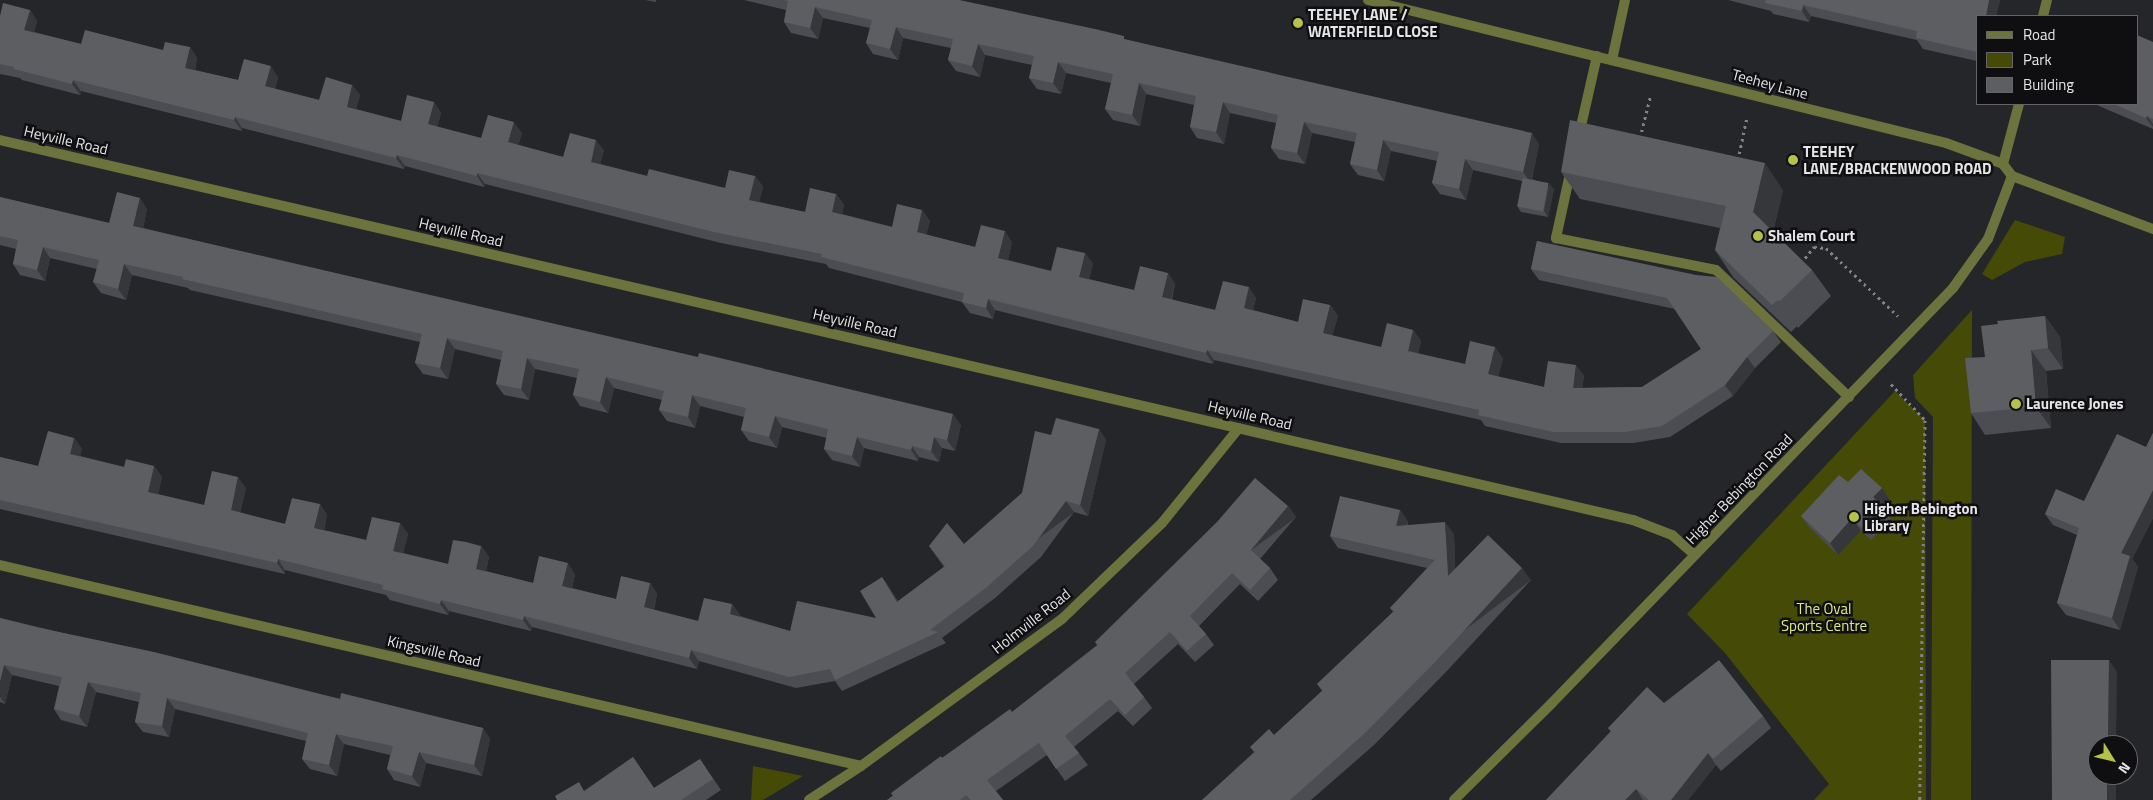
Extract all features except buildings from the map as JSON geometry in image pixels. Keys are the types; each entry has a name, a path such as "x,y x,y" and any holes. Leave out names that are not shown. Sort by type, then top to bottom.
{"street":[{"name":"Teehey Lane","path":"1368,0 1752,94 1829,116 1946,143 2003,164"},
{"path":"1612,60 1626,0"},
{"path":"2043,15 2047,0"},
{"path":"1577,142 1597,56"},
{"path":"2019,105 2003,164 2012,176 2153,229"},
{"name":"Heyville Road","path":"0,140 1633,520 1672,535 1695,556"},
{"path":"1573,161 1556,238 1716,270 1848,397"},
{"name":"Higher Bebington Road","path":"1454,800 1552,704 1953,288 1988,239 2012,176"},
{"name":"Holmville Road","path":"809,800 861,766 1063,618 1162,523 1239,428"},
{"name":"Kingsville Road","path":"0,565 861,766"}],"path":[{"path":"1640,139 1657,71"},
{"path":"1736,168 1752,94"},
{"path":"1799,265 1814,247 1826,248 1912,330"},
{"path":"1876,368 1924,420 1920,800"}],"green space":[{"path":"2015,220 2065,237 2062,254 2025,262 1992,280 1982,274"},
{"path":"1972,310 1971,800 1931,800 1933,417 1915,398 1913,375"},
{"name":"The Oval Sports Centre","path":"1895,391 1925,420 1926,800 1814,800 1829,784 1725,653 1687,614"},
{"path":"753,766 803,776 763,800 751,800"}],"place":[{"name":"TEEHEY LANE / WATERFIELD CLOSE","path":"1298,23"},
{"name":"TEEHEY LANE/BRACKENWOOD ROAD","path":"1793,160"},
{"name":"Shalem Court","path":"1758,236"},
{"name":"Laurence Jones","path":"2016,404"},
{"name":"Higher Bebington Library","path":"1854,517"}]}
